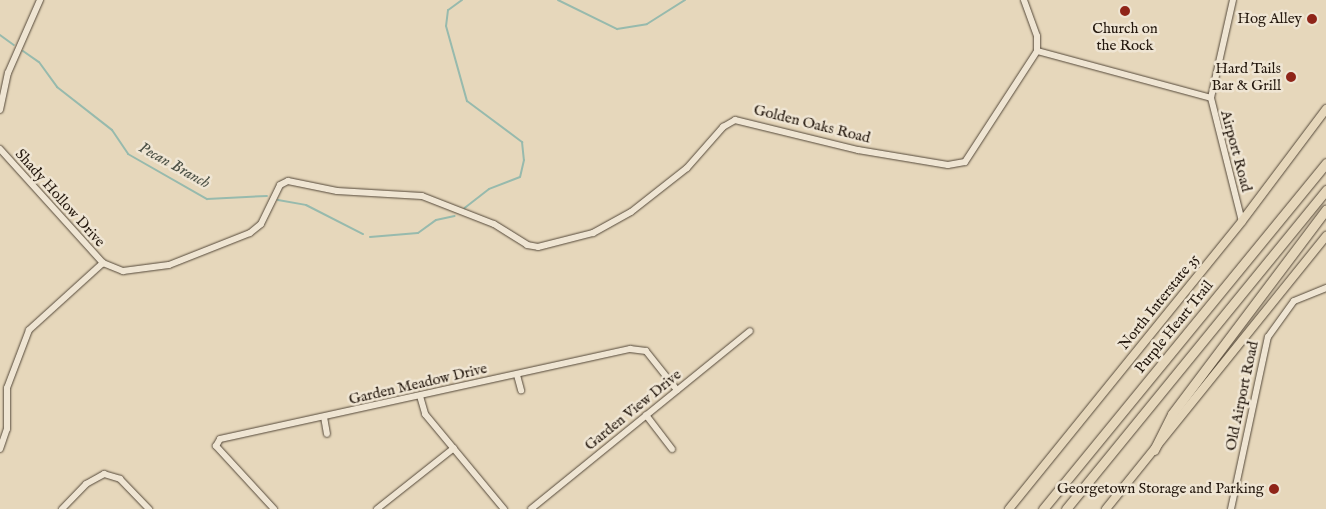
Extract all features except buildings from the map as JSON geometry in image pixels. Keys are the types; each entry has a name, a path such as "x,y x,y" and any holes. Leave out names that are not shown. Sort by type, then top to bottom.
{"highway":[{"name":"Purple Heart Trail","path":"1043,509 1326,163"},
{"name":"Purple Heart Trail","path":"1066,509 1326,190"},
{"path":"1154,450 1172,414 1326,210"}],"main road":[{"name":"North Interstate 35","path":"1009,509 1242,221 1326,109"},
{"path":"1106,509 1326,236"}],"street":[{"path":"0,110 8,73 40,0"},
{"path":"1024,0 1037,36 1037,51 1210,98"},
{"name":"Airport Road","path":"1233,0 1210,98 1242,221"},
{"name":"Golden Oaks Road","path":"103,262 123,271 154,270 250,233 261,224 280,186 288,181 337,191 422,196 494,224 527,245 538,247 593,234 625,216 687,168 723,126 735,120 858,150 958,165 972,155 1037,51"},
{"name":"Shady Hollow Drive","path":"0,149 103,262"},
{"path":"0,449 7,429 7,388 29,330 103,262"},
{"name":"Old Airport Road","path":"1231,509 1268,337 1294,301 1326,288"},
{"name":"Garden View Drive","path":"531,509 750,331"},
{"name":"Garden Meadow Drive","path":"274,509 216,446 220,439 231,435 324,418 638,349 650,355 677,390"},
{"path":"517,375 520,390"},
{"path":"420,396 425,414 504,509"},
{"path":"646,415 672,449"},
{"path":"324,418 327,434"},
{"path":"378,509 454,448"},
{"path":"62,509 91,481 104,474 120,480 149,509"}],"waterway":[{"name":"Pecan Branch","path":"462,0 448,10 446,26 467,101 522,142 524,160 520,177 489,189 465,208"},
{"name":"Pecan Branch","path":"558,0 617,29 647,24 685,0"},
{"name":"Pecan Branch","path":"0,35 14,45"},
{"name":"Pecan Branch","path":"23,51 39,62 57,87 112,130 128,154 207,199 267,196"},
{"name":"Pecan Branch","path":"278,200 306,205 363,234"},
{"name":"Pecan Branch","path":"370,237 418,233 436,220 455,216"}],"place":[{"name":"Church on the Rock","path":"1125,11"},
{"name":"Hog Alley","path":"1312,19"},
{"name":"Hard Tails Bar & Grill","path":"1291,77"},
{"name":"Georgetown Storage and Parking","path":"1274,489"}]}
